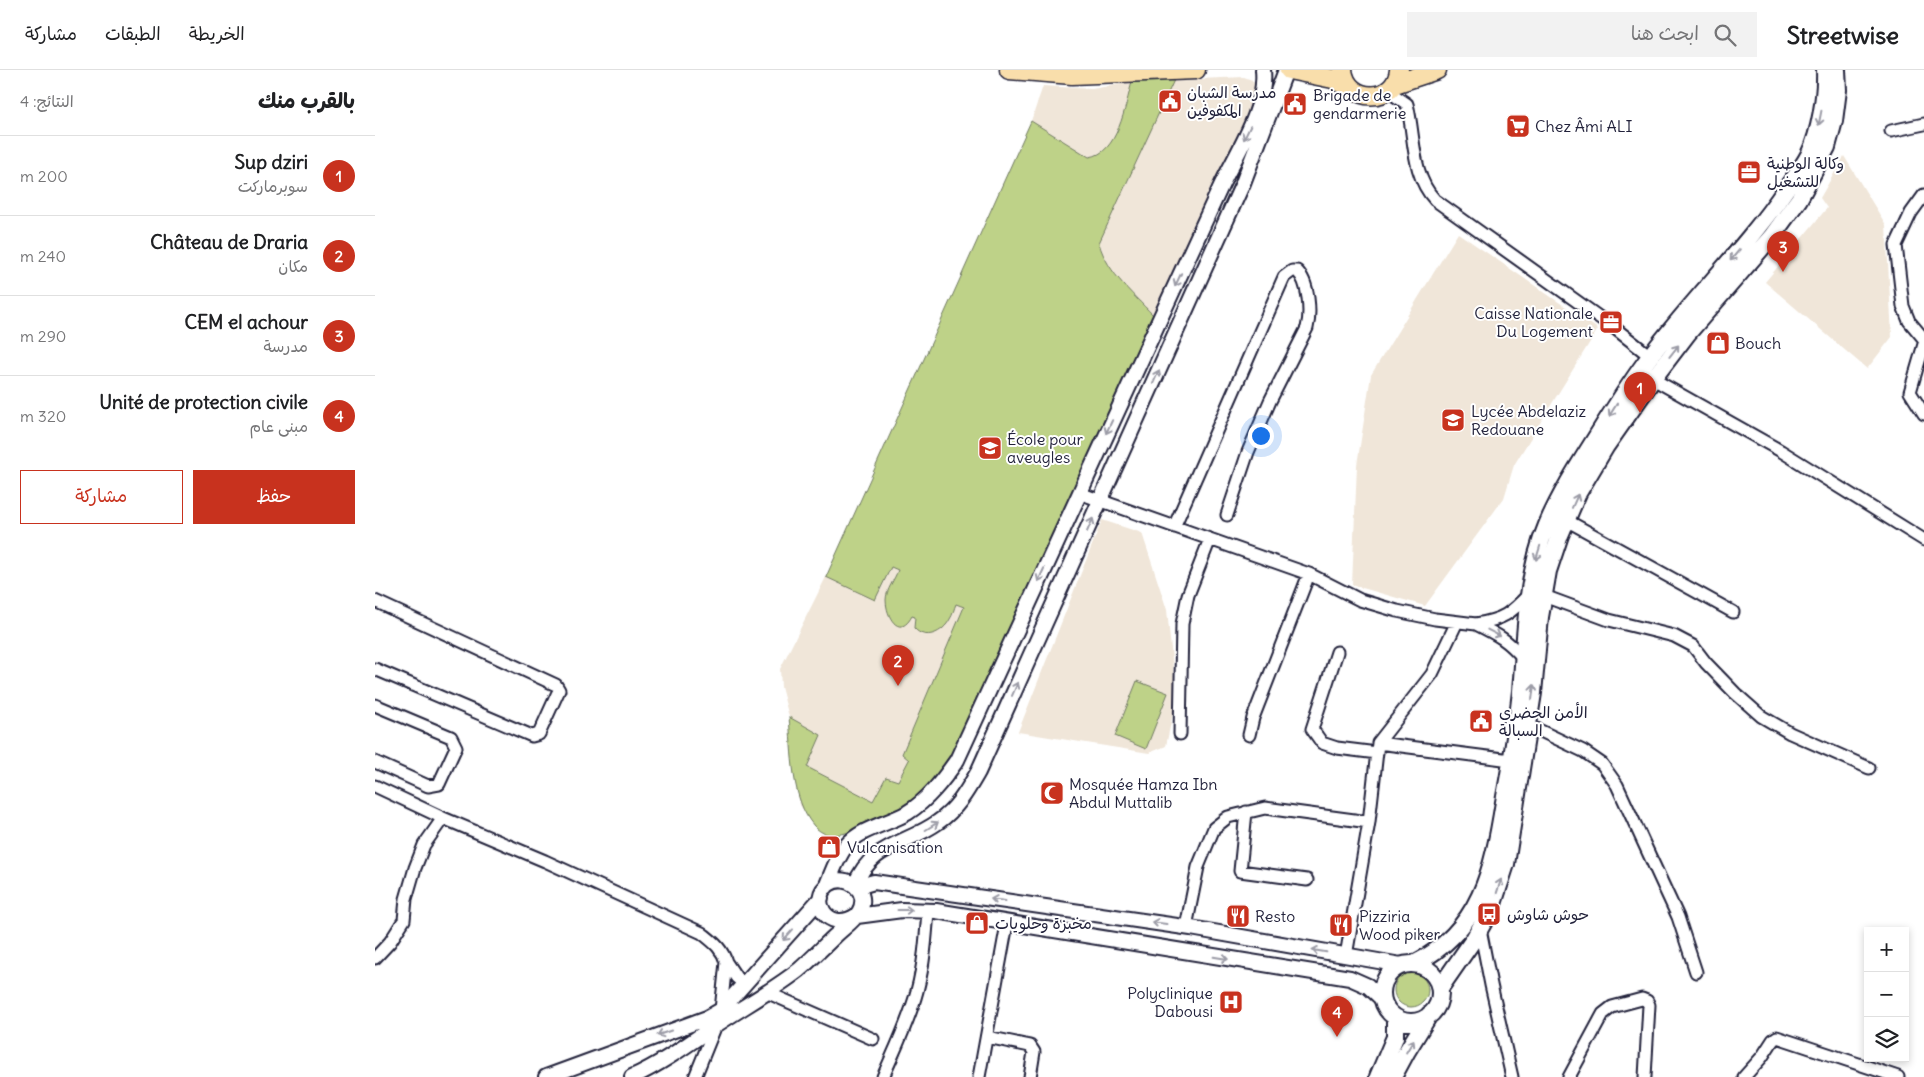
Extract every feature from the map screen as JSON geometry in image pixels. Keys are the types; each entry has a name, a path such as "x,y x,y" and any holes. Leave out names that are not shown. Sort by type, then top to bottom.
{"main road":[{"path":"1009,70 1072,74 1196,70"},
{"path":"1287,70 1333,79 1366,96 1378,96 1394,82 1437,70"},
{"path":"1343,70 1346,80 1355,91"},
{"path":"1439,988 1480,929 1492,907 1506,864 1528,725 1536,595 1536,560 1547,526 1569,480 1650,356 1768,216 1809,155 1816,138 1821,113 1825,70"},
{"path":"1429,1016 1412,1022 1403,1021 1395,1017 1385,1007 1383,983 1394,969 1433,954 1450,938 1480,898 1490,874 1497,846 1511,760 1524,659 1536,595 1548,571 1578,493 1606,446 1653,379 1688,333 1771,236 1799,199 1827,147 1834,121 1838,90 1837,70"},
{"path":"1393,1077 1407,1050 1438,1003 1439,988 1431,971 1423,966 1407,964"},
{"path":"1377,1077 1395,1036 1395,1017"}],"street":[{"path":"1263,70 1264,88 1259,108 1079,493 957,760 941,784 907,812 864,832 847,844 839,856 823,893 822,910 830,918 841,922 848,921 856,916 902,910 928,911 1350,978 1368,986 1383,1000"},
{"path":"856,886 860,872 877,854 938,822 962,800 978,772 1243,183 1287,70"},
{"path":"1394,82 1407,104 1416,160 1425,187 1435,200 1617,330 1650,356"},
{"path":"1891,131 1924,124"},
{"path":"1924,195 1911,213 1896,245 1903,306 1909,321 1924,339"},
{"path":"1174,527 1284,277 1291,271 1297,271 1305,283 1309,319 1307,328 1251,443 1227,515"},
{"path":"1924,344 1910,392 1924,414"},
{"path":"1653,379 1781,451 1924,540"},
{"path":"1079,493 1309,574 1360,600 1397,611 1476,624 1493,621 1505,616 1536,595 1609,620 1674,636 1693,646 1706,663 1735,693 1761,716 1790,732 1869,768"},
{"path":"1567,520 1733,612"},
{"path":"1180,734 1182,624 1188,595 1210,539"},
{"path":"1249,736 1253,718 1309,574"},
{"path":"375,601 556,685 559,690 539,734 532,736 375,669"},
{"path":"1346,956 1369,822 1377,748 1432,674 1457,622"},
{"path":"1476,624 1503,638 1524,659"},
{"path":"1337,652 1312,729 1322,743 1337,748 1377,748 1511,760"},
{"path":"375,705 451,737 456,747 439,784 434,786 428,786 375,762"},
{"path":"1528,725 1589,755 1602,764 1617,785 1678,916 1696,972"},
{"path":"375,786 443,818 545,861 701,933 716,943 736,977 744,984"},
{"path":"1186,927 1198,867 1214,828 1228,816 1265,808 1369,822"},
{"path":"1246,812 1240,871 1307,880"},
{"path":"375,958 390,942 403,920 406,899 423,845 443,818"},
{"path":"546,1077 707,1018 721,1010 823,893 837,880 847,880 856,886 861,892 863,903 856,916 799,970 662,1062 637,1076"},
{"path":"856,886 874,882 1186,927 1346,956 1407,964"},
{"path":"883,1077 909,1018 917,990 924,959 928,911"},
{"path":"979,1077 1007,924"},
{"path":"1480,929 1512,1077"},
{"path":"721,1010 726,962"},
{"path":"766,992 873,1039"},
{"path":"1569,1077 1603,1014 1612,1007 1643,998 1649,1005 1645,1077"},
{"path":"695,1077 716,1025"},
{"path":"987,1037 1030,1046 1033,1052 1029,1077"},
{"path":"1744,1077 1777,1037 1898,1077"}],"shaded area":[{"name":"École pour aveugles","path":"1244,77 1252,80 1257,88 1257,97 958,750 837,836 826,835 815,827 800,805 793,767 789,717 781,687 780,669 826,577 1031,121 1043,86 1092,89 1132,82"},
{"path":"1844,156 1886,225 1892,337 1867,369 1765,282 1827,208 1820,198"},
{"name":"Lycée Abdelaziz Redouane","path":"1458,233 1598,329 1514,465 1504,498 1425,606 1352,585 1357,465 1371,375"},
{"path":"1102,520 1142,533 1167,610 1176,698 1166,746 1149,753 1018,732"}],"green space":[{"name":"École pour aveugles","path":"1174,80 1099,243 1108,264 1115,274 1157,319 958,750 925,791 901,810 871,825 853,831 838,835 823,833 814,826 806,815 801,803 792,760 789,717 821,735 807,767 873,801 886,777 898,781 909,760 902,754 964,607 956,604 951,617 943,628 933,634 923,634 914,628 915,617 912,616 907,623 898,626 888,613 886,596 898,570 891,567 875,600 826,577 1031,121 1089,157 1099,154 1114,138 1123,115 1132,82"},
{"path":"1137,681 1168,693 1146,749 1115,736"},
{"path":"1411,973 1418,974 1423,978 1427,983 1427,997 1423,1002 1418,1006 1411,1007 1404,1006 1399,1002 1395,997 1394,990 1395,983 1399,978 1404,974"}],"place":[{"name":"مدرسة الشبان المكفوفين","path":"1170,101"},
{"name":"Brigade de gendarmerie","path":"1295,104"},
{"name":"Chez Âmi ALI","path":"1518,126"},
{"name":"وكالة الوطنية للتشغيل","path":"1749,172"},
{"name":"CEM el achour","path":"1783,272"},
{"name":"Caisse Nationale Du Logement","path":"1611,322"},
{"name":"Bouch","path":"1718,343"},
{"name":"Sup dziri","path":"1640,413"},
{"name":"Lycée Abdelaziz Redouane","path":"1453,420"},
{"name":"École pour aveugles","path":"990,448"},
{"name":"Château de Draria","path":"898,686"},
{"name":"الأمن الحضري السبالة","path":"1481,721"},
{"name":"Mosquée Hamza Ibn Abdul Muttalib","path":"1052,793"},
{"name":"Vulcanisation","path":"829,847"},
{"name":"حوش شاوش","path":"1489,914"},
{"name":"Resto","path":"1238,916"},
{"name":"مخبزة وحلويات","path":"977,923"},
{"name":"Pizziria Wood piker","path":"1341,925"},
{"name":"Polyclinique Dabousi","path":"1231,1002"},
{"name":"Unité de protection civile","path":"1337,1037"}]}
